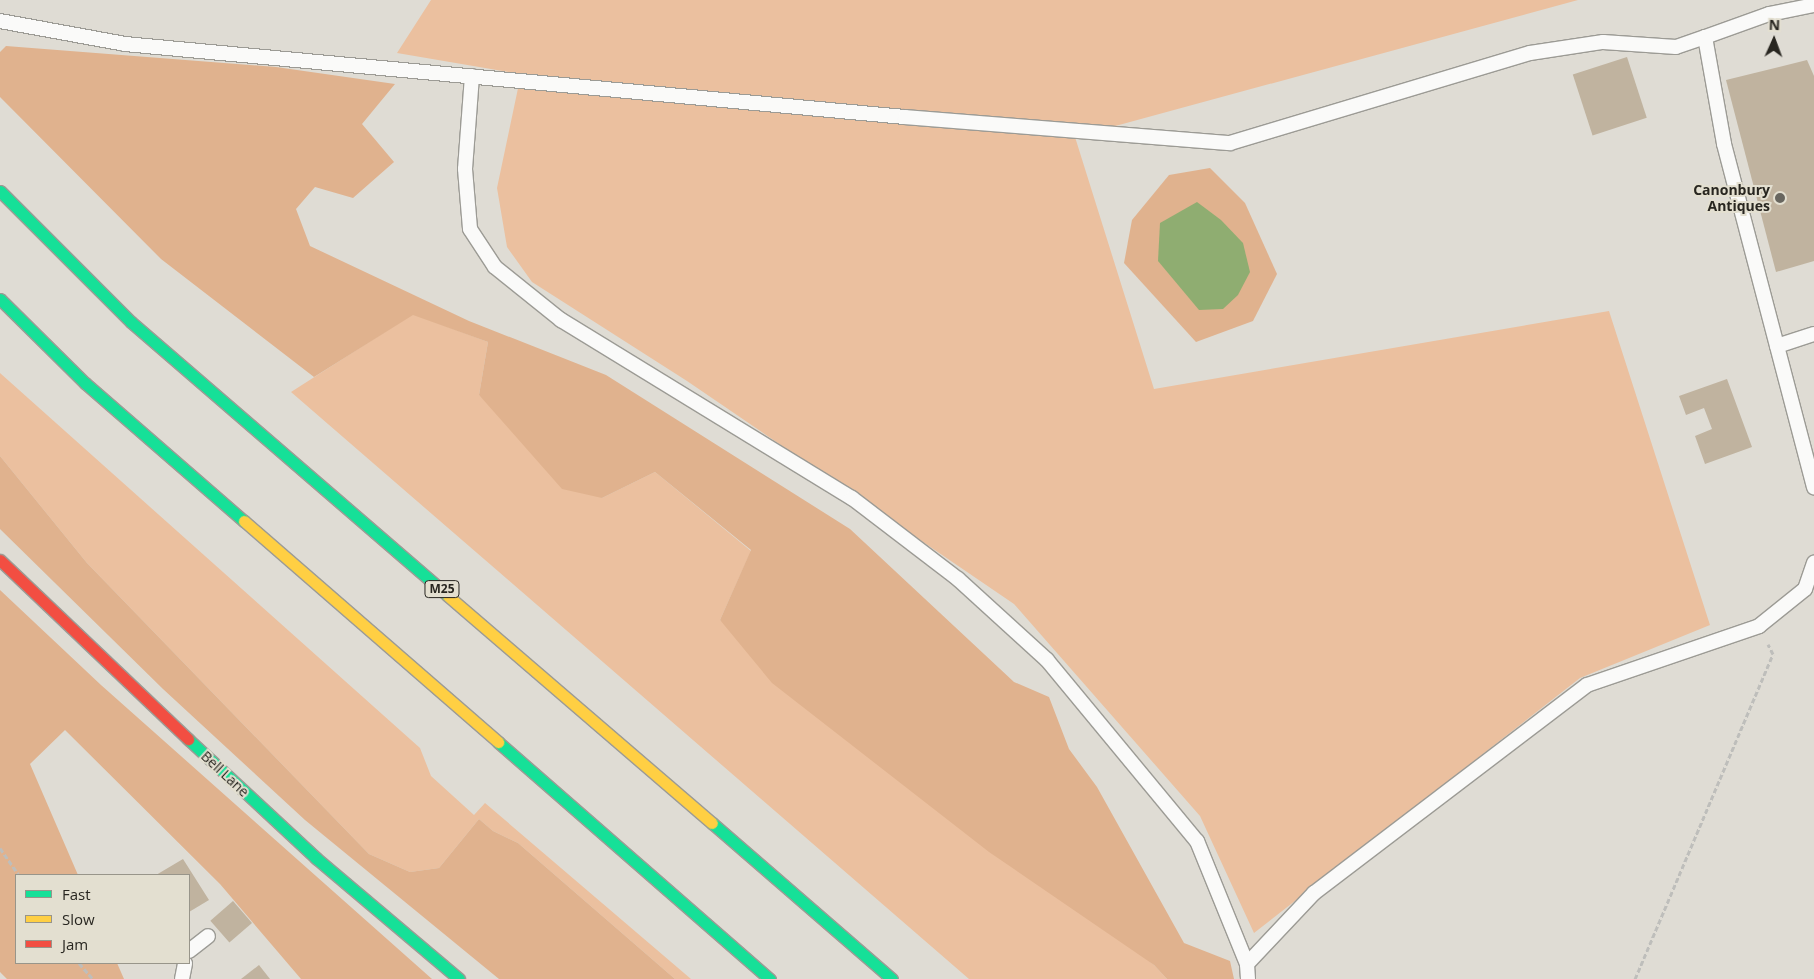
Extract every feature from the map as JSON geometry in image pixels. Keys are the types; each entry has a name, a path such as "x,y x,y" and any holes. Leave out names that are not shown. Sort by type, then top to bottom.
{"main road":[{"name":"M25","path":"0,192 131,322 892,979"},
{"path":"0,300 85,382 770,979"},
{"name":"Bell Lane","path":"0,560 96,654 316,858 459,979"}],"lane":[{"path":"0,21 125,44 905,117 1230,143 1530,54 1603,42 1676,47 1770,14 1814,6"},
{"path":"1705,38 1724,144 1814,487"},
{"path":"472,76 465,169 470,229 495,267 561,320 852,498 958,579 1047,660 1197,841 1247,964 1248,979"},
{"path":"1777,346 1814,334"},
{"path":"1247,964 1314,893 1587,685 1759,626 1805,589 1814,563"},
{"path":"190,951 208,936"},
{"path":"182,979 184,964"}],"path":[{"path":"1635,979 1773,654"},
{"path":"0,848 18,874"},
{"path":"80,964 93,979"}],"shaded area":[{"path":"431,0 1578,0 1075,137 1154,389 1609,311 1710,625 1580,678 1254,933 1200,816 1014,604 687,381 532,282 507,247 497,188 521,74 397,53"},
{"path":"6,46 276,67 395,84 362,124 394,162 353,198 315,187 296,209 310,246 469,321 606,375 850,529 1014,682 1049,697 1069,749 1097,787 1184,943 1230,961 1234,979 1167,979 1154,965 989,852 772,683 720,620 751,550 655,472 602,498 562,489 479,395 488,342 413,315 314,377 161,259 0,97 0,52"},
{"path":"1210,168 1245,203 1277,274 1253,321 1196,342 1124,263 1132,220 1169,175"},
{"path":"1197,202 1221,220 1243,243 1250,272 1238,295 1223,309 1199,310 1158,261 1160,223"},
{"path":"413,314 488,342 479,395 602,498 655,472 751,551 720,620 1154,965 1167,979 969,979 291,392"},
{"path":"0,373 420,748 431,776 474,815 485,803 691,979 675,979 518,843 493,831 479,819 439,868 410,872 369,854 87,563 0,456"},
{"path":"0,456 87,563 369,854 410,872 439,868 479,819 493,831 518,843 675,979 499,979 305,820 163,689 0,529"},
{"path":"0,590 101,685 432,979 301,979 220,884 65,730 30,764 78,874 15,874 15,964 117,964 124,979 7,979 0,972"}],"building":[{"path":"1627,57 1647,118 1593,135 1573,75"},
{"path":"1807,60 1814,76 1814,261 1776,272 1726,80"},
{"path":"1727,379 1752,447 1705,464 1695,436 1712,429 1704,408 1686,415 1679,396"},
{"path":"183,859 209,900 190,911 190,874 158,874"},
{"path":"233,901 252,923 229,943 210,921"},
{"path":"259,965 270,979 241,979"}],"traffic: fast":[{"path":"0,191 131,322 448,596"},
{"path":"0,299 85,383 244,521"},
{"path":"188,739 316,858 459,979"},
{"path":"498,742 770,979"},
{"path":"712,823 892,979"}],"traffic: slow":[{"path":"244,521 498,742"},
{"path":"448,596 712,823"}],"traffic: jam":[{"path":"0,560 188,739"}],"place":[{"name":"Canonbury Antiques","path":"1780,198"}]}
